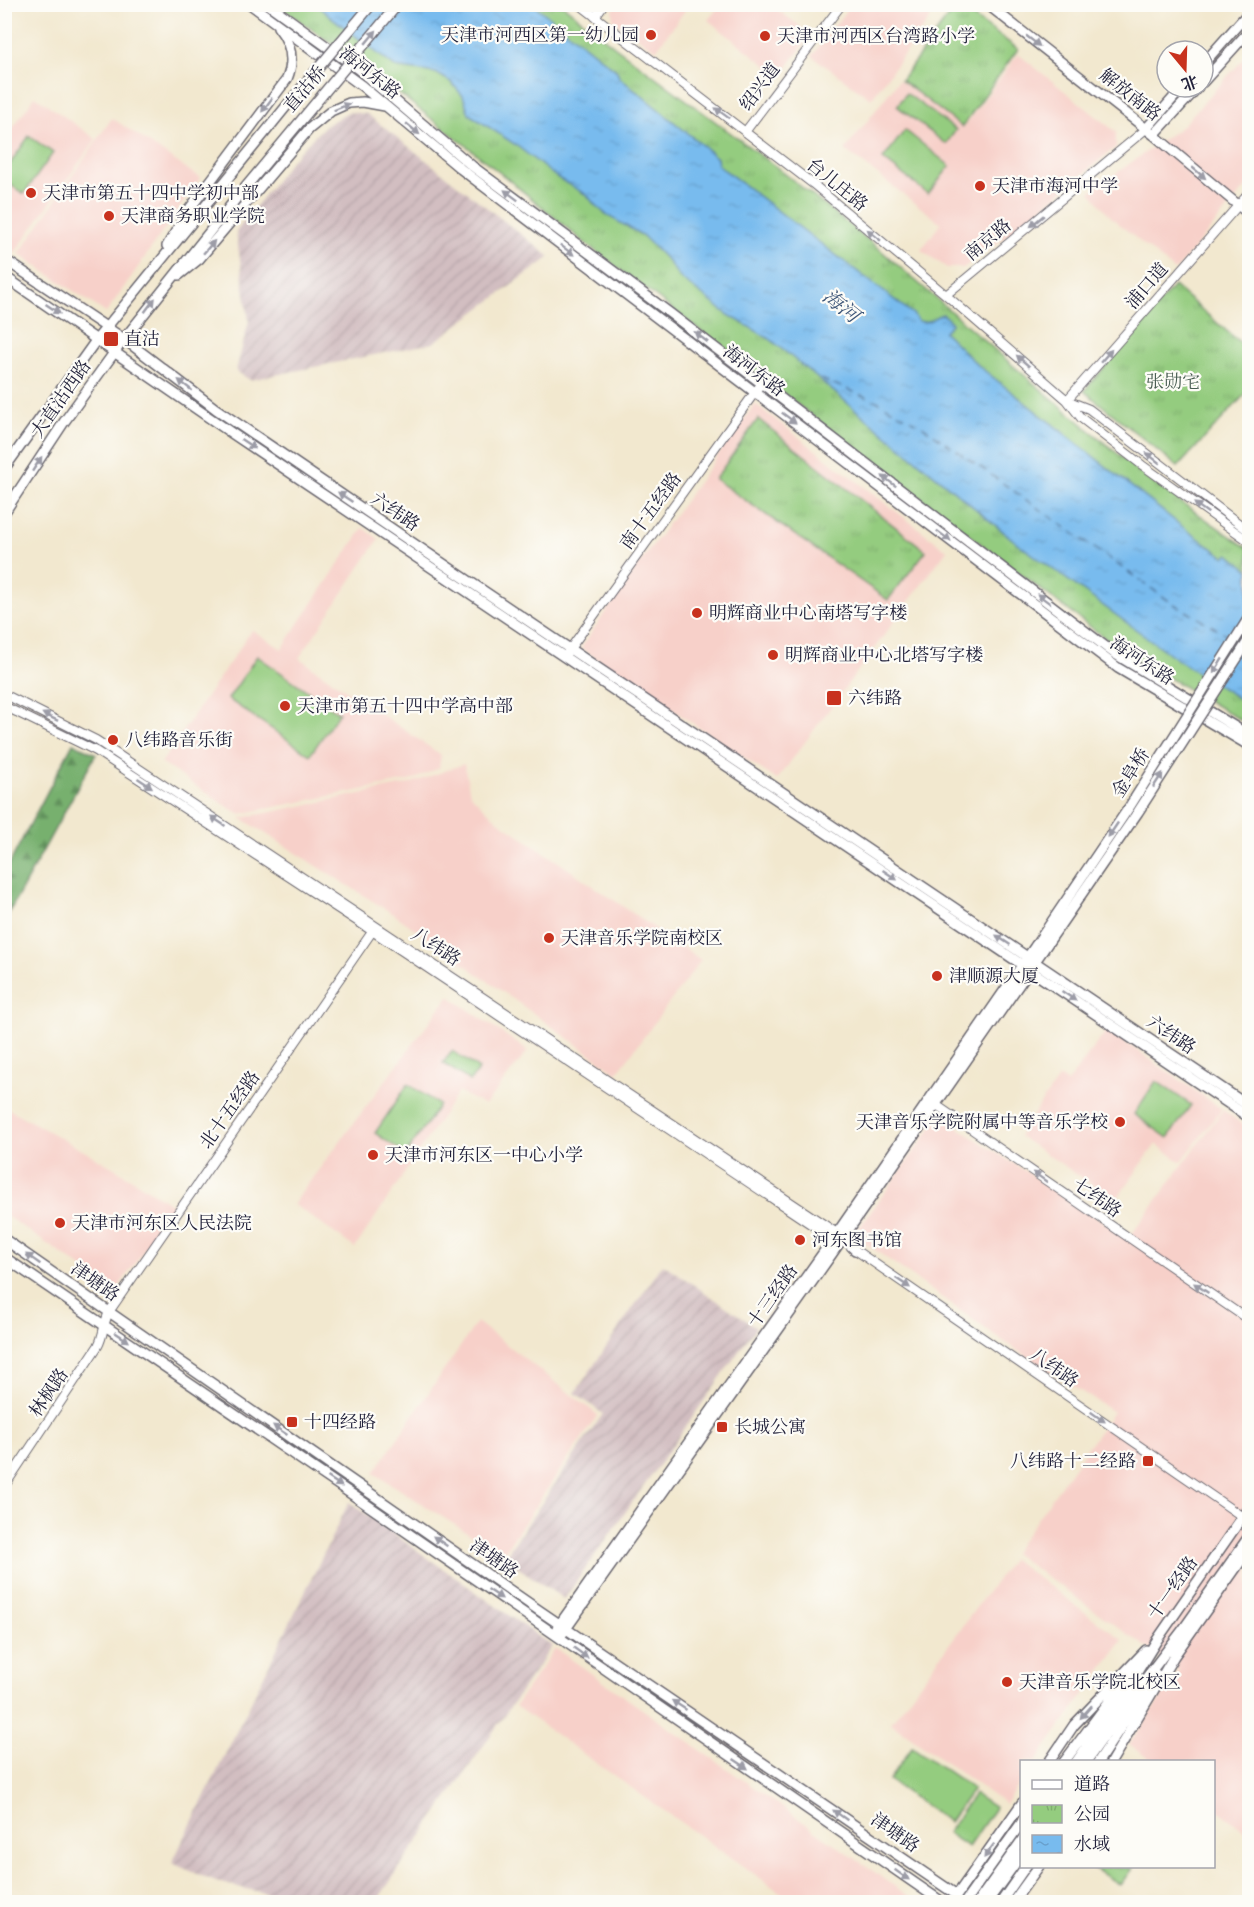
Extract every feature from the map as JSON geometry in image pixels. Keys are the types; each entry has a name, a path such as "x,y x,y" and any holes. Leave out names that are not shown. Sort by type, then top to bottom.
{"main road":[{"name":"海河东路","path":"250,4 362,86 461,169 1118,668 1250,746"},
{"name":"海河东路","path":"268,4 357,69 472,166 761,383 1115,654 1250,736"},
{"name":"直沽桥","path":"224,183 372,4"},
{"name":"直沽桥","path":"239,195 398,4"},
{"name":"解放南路","path":"987,4 1150,132 1250,215"},
{"path":"1215,50 1250,11"},
{"path":"156,267 188,211 286,79 291,69 291,50 284,34 270,18"},
{"path":"1215,69 1250,30"},
{"name":"南京路","path":"1150,132 1174,99"},
{"name":"南京路","path":"1150,132 1185,99"},
{"path":"165,285 199,259 309,129 348,103 363,102 387,107"},
{"name":"大直沽西路","path":"4,469 106,327 224,183"},
{"name":"大直沽西路","path":"4,513 64,422 124,339 239,195"},
{"name":"六纬路","path":"4,259 124,339 238,424 567,653"},
{"name":"六纬路","path":"4,276 115,353 567,653 1029,965 1250,1118"},
{"name":"金阜桥","path":"1040,947 1250,616"},
{"name":"金阜桥","path":"1040,947 1138,812 1250,638"},
{"path":"1040,947 1043,961 1051,973"},
{"name":"十三经路","path":"557,1636 562,1624 581,1602 829,1258 847,1219 1040,947"},
{"name":"六纬路","path":"1029,965 1051,973 1250,1107"},
{"name":"十三经路","path":"581,1602 839,1237 1011,982 1029,965"},
{"path":"839,1237 855,1250"},
{"name":"津塘路","path":"4,1239 960,1901"},
{"path":"829,1258 841,1250 855,1250"},
{"name":"津塘路","path":"4,1257 942,1902"},
{"name":"十一经路","path":"1129,1693 1157,1640 1246,1520 1250,1506"},
{"name":"十一经路","path":"1129,1693 1182,1631 1250,1535"},
{"path":"1112,1760 1174,1656 1250,1548"},
{"path":"540,1611 560,1613 581,1602"},
{"path":"533,1619 562,1624"},
{"path":"1099,1760 1125,1724 1182,1631"},
{"path":"1065,1760 1157,1640"},
{"path":"1050,1760 1074,1725 1157,1640"},
{"path":"1077,1760 1129,1693"},
{"path":"1087,1760 1129,1693"},
{"path":"960,1901 1020,1806"},
{"path":"960,1901 1020,1825"},
{"path":"977,1902 1020,1842"},
{"path":"987,1902 1020,1857"},
{"path":"1001,1902 1025,1868"},
{"path":"1013,1902 1037,1868"}],"street":[{"name":"台儿庄路","path":"579,4 813,184 1067,400 1081,418 1250,542"},
{"path":"595,17 604,4"},
{"name":"绍兴道","path":"745,132 842,4"},
{"name":"南京路","path":"946,295 1150,132"},
{"name":"浦口道","path":"1067,400 1250,192"},
{"name":"南十五经路","path":"567,653 761,383"},
{"name":"台儿庄路","path":"1067,400 1089,409 1250,532"},
{"name":"八纬路","path":"4,694 96,740 839,1237"},
{"name":"八纬路","path":"4,706 96,751 374,928"},
{"name":"北十五经路","path":"109,1312 374,928"},
{"name":"七纬路","path":"931,1102 1250,1321"},
{"name":"八纬路","path":"855,1250 1246,1520"},
{"name":"林枫路","path":"4,1487 98,1346 103,1337 103,1324 109,1312"}],"shaded area":[{"name":"天津市河西区台湾路小学","path":"721,4 771,5 801,27 804,44 780,76 708,20"},
{"path":"851,4 940,5 871,99 812,56"},
{"name":"天津市河西区第一幼儿园","path":"617,5 689,5 656,50 613,20 613,10"},
{"path":"1249,53 1249,188 1247,186 1175,271 1112,218 1090,192 1181,127 1207,99 1215,99 1215,90"},
{"name":"天津市海河中学","path":"1018,54 1116,132 1116,147 1012,232 963,268 947,268 921,250 941,223 845,150 899,80 963,128"},
{"name":"天津市第五十四中学初中部","path":"35,96 96,139 14,254 5,248 5,139"},
{"path":"348,112 367,114 550,257 433,343 250,380 236,371 249,321 236,232 293,158 325,126"},
{"name":"天津商务职业学院","path":"112,118 200,178 106,313 19,254"},
{"path":"755,404 947,550 777,780 581,648"},
{"name":"天津市第五十四中学高中部","path":"363,528 379,539 299,658 441,755 439,768 413,780 239,814 161,763 252,630 282,649"},
{"name":"天津音乐学院南校区","path":"464,764 470,794 497,820 701,960 617,1073 398,917 241,818 409,784"},
{"name":"天津市河东区一中心小学","path":"449,996 528,1051 485,1105 458,1092 355,1248 293,1204"},
{"name":"天津音乐学院附属中等音乐学校","path":"1107,1030 1222,1109 1181,1162 1156,1144 1116,1200 1019,1136 1059,1077 1067,1083"},
{"path":"5,1107 116,1169 174,1206 116,1291 5,1215"},
{"path":"1223,1110 1249,1129 1249,1834 1215,1808 1215,1760 1151,1760 1129,1745 1179,1670 1013,1553 1113,1412 1003,1341 854,1235 940,1116 1129,1238"},
{"path":"663,1264 756,1327 564,1599 504,1558 603,1414 575,1393"},
{"path":"477,1322 598,1415 502,1555 374,1473"},
{"path":"349,1502 552,1646 376,1902 304,1902 216,1882 172,1863"},
{"name":"天津音乐学院北校区","path":"1012,1559 1123,1640 1037,1760 1020,1760 1020,1782 1005,1804 891,1723"},
{"path":"555,1648 917,1902 794,1902 515,1706"}],"green space":[{"path":"278,5 563,5 614,46 775,166 877,247 1149,480 1249,549 1249,725 1118,648 585,243 396,91"},
{"path":"957,5 1018,49 962,127 901,80"},
{"path":"906,93 956,130 946,144 897,106"},
{"path":"905,130 950,166 928,194 883,159"},
{"path":"29,136 53,153 24,194 5,181 5,171"},
{"name":"张勋宅","path":"1174,286 1250,351 1249,390 1178,467 1084,391"},
{"path":"758,419 926,551 888,600 715,479"},
{"path":"257,656 339,713 310,755 228,699"},
{"path":"73,743 96,754 5,920 5,872"},
{"path":"452,1051 479,1069 470,1081 443,1063"},
{"path":"1156,1081 1191,1105 1168,1138 1134,1114"},
{"path":"408,1084 439,1105 406,1154 375,1133"},
{"path":"912,1747 973,1789 949,1822 889,1780"},
{"path":"974,1794 995,1808 968,1847 947,1833"},
{"path":"1094,1868 1132,1868 1120,1885"}],"water":[{"name":"海河","path":"316,5 534,5 617,71 619,77 717,158 718,165 913,314 918,321 929,321 943,314 952,323 944,332 980,367 1184,528 1225,557 1229,554 1249,570 1249,705 1178,660 1017,543 770,339 727,314 680,278 667,260 642,235 608,216 587,195 556,177 516,145 469,114 463,96 451,82 436,73 395,67"}],"ferry route":[{"path":"821,379 879,402 922,426 1172,603 1233,638"}],"place":[{"name":"天津市河西区第一幼儿园","path":"651,35"},
{"name":"天津市河西区台湾路小学","path":"765,36"},
{"name":"天津市海河中学","path":"980,186"},
{"name":"天津市第五十四中学初中部","path":"31,193"},
{"name":"天津商务职业学院","path":"109,216"},
{"name":"直沽","path":"111,339"},
{"name":"明辉商业中心南塔写字楼","path":"697,613"},
{"name":"明辉商业中心北塔写字楼","path":"773,655"},
{"name":"六纬路","path":"834,698"},
{"name":"天津市第五十四中学高中部","path":"285,706"},
{"name":"八纬路音乐街","path":"113,740"},
{"name":"天津音乐学院南校区","path":"549,938"},
{"name":"津顺源大厦","path":"937,976"},
{"name":"天津音乐学院附属中等音乐学校","path":"1120,1122"},
{"name":"天津市河东区一中心小学","path":"373,1155"},
{"name":"天津市河东区人民法院","path":"60,1223"},
{"name":"河东图书馆","path":"800,1240"},
{"name":"十四经路","path":"292,1422"},
{"name":"长城公寓","path":"722,1427"},
{"name":"八纬路十二经路","path":"1148,1461"},
{"name":"天津音乐学院北校区","path":"1007,1682"}]}
